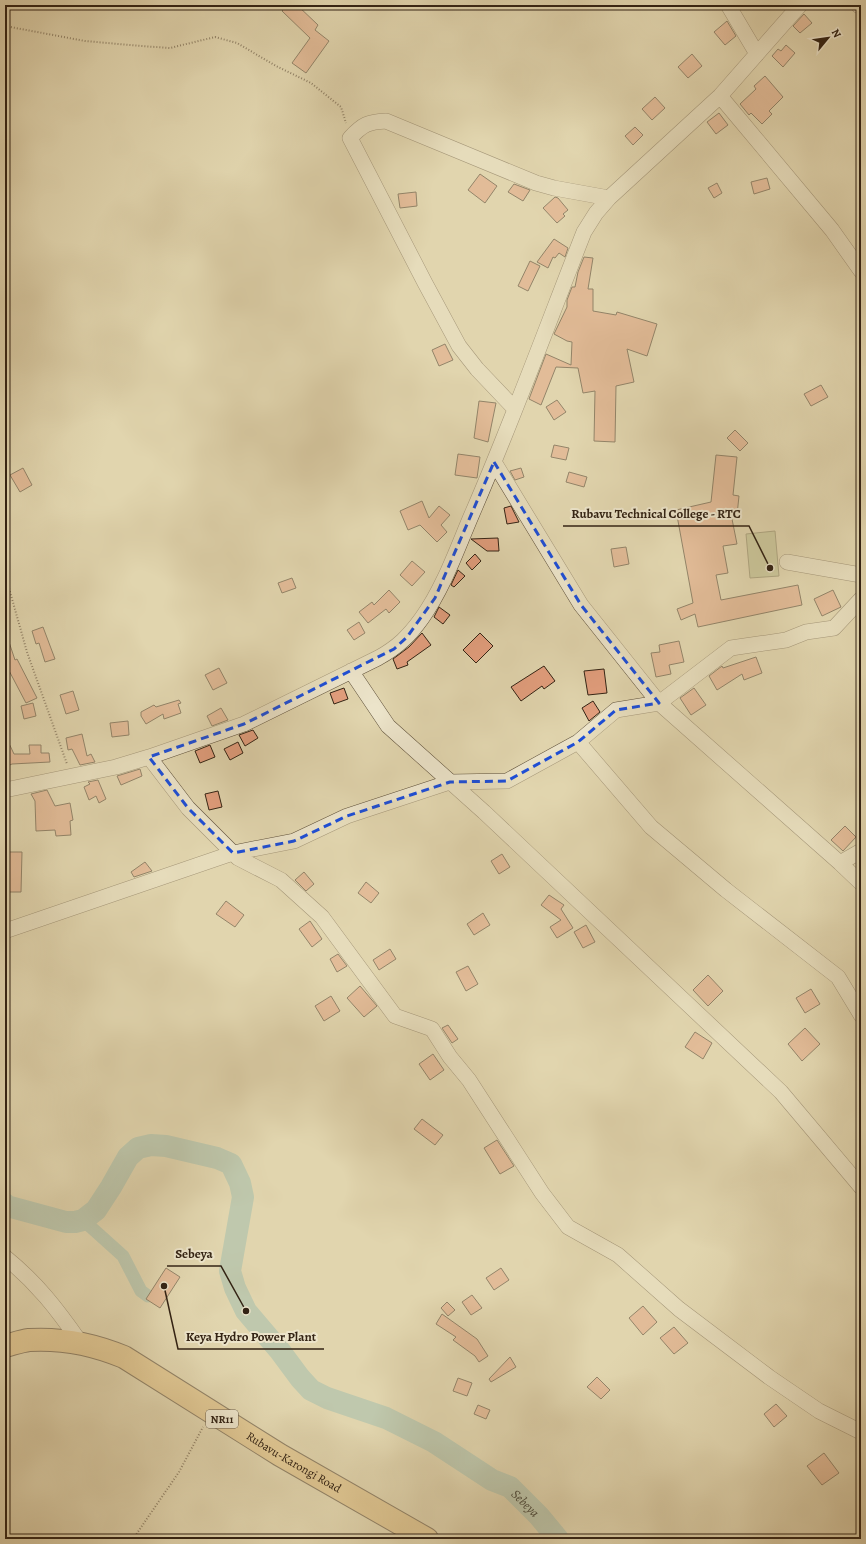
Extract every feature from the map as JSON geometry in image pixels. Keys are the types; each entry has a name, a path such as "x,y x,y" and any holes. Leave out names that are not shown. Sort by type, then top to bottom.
{"highway":[{"name":"Rubavu-Karongi Road","path":"5,1346 28,1340 80,1342 99,1347 124,1357 157,1376 280,1455 427,1539"}],"street":[{"path":"728,5 757,54"},
{"path":"5,790 116,767 244,724 394,649 407,637 435,598 494,462 584,232 596,213 609,198 720,96 800,5"},
{"path":"720,96 832,230 861,271"},
{"path":"514,409 477,370 459,346 350,138 360,127 373,122 386,121 536,183 554,188 609,198"},
{"path":"494,462 581,605 658,703 840,863 861,884"},
{"path":"787,562 861,575"},
{"path":"5,931 233,853 294,841 347,816 450,782 507,782 578,742 616,710 658,703 731,648 786,640 806,632 834,628 861,598"},
{"path":"351,671 388,726 450,782 781,1092 861,1187"},
{"path":"578,742 651,827 726,890 838,976 861,1015"},
{"path":"149,757 188,808 238,858 281,880 322,917 396,1016 432,1029 450,1057 469,1080 542,1193 568,1227 618,1255 679,1309 769,1377 819,1410 861,1432"},
{"path":"840,863 861,851"},
{"path":"5,1257 46,1295 80,1342"}],"path":[{"path":"5,26 85,41 156,47 170,48 215,37 237,43 276,66 311,83 341,107 350,138"},
{"path":"5,574 27,652 72,776"},
{"path":"133,1539 179,1472 212,1412"}],"highlighted area":[{"path":"494,462 581,605 659,703 616,710 578,742 507,781 450,782 347,816 294,841 233,853 188,808 149,757 244,724 394,649 407,637 435,598"}],"green space":[{"path":"775,531 779,576 750,578 746,534"}],"building":[{"path":"287,5 297,5 318,25 315,30 329,41 306,73 292,63 310,38 282,11"},
{"path":"804,14 812,23 800,33 793,26"},
{"path":"727,21 736,36 725,45 714,32"},
{"path":"786,45 795,53 783,67 772,56 778,49 781,51"},
{"path":"692,54 702,66 688,78 678,67"},
{"path":"765,76 783,97 769,111 772,114 762,124 751,113 749,115 740,104 756,89 754,86"},
{"path":"655,97 665,108 652,120 642,109"},
{"path":"719,113 728,125 716,134 707,122"},
{"path":"635,127 643,135 633,145 625,136"},
{"path":"480,174 497,186 485,203 468,190"},
{"path":"767,178 770,189 754,194 751,182"},
{"path":"717,183 722,193 714,198 708,188"},
{"path":"514,184 530,190 523,201 508,192"},
{"path":"416,192 417,206 400,208 398,194"},
{"path":"555,197 558,198 568,210 563,214 565,216 557,223 543,208"},
{"path":"554,239 568,248 565,257 559,253 555,258 553,257 548,268 537,262"},
{"path":"584,257 593,258 588,289 593,289 593,311 616,315 617,312 657,324 647,356 627,349 634,382 616,386 615,442 594,441 595,391 583,393 578,368 556,367 541,405 529,399 546,354 571,365 572,342 554,334 567,307 567,300 572,287 575,287 578,272"},
{"path":"530,261 540,266 528,291 518,286"},
{"path":"445,344 453,360 439,366 432,350"},
{"path":"821,385 828,397 811,406 804,394"},
{"path":"557,400 566,412 554,420 546,407"},
{"path":"479,401 496,403 488,442 474,438"},
{"path":"735,430 748,443 740,451 727,438"},
{"path":"554,445 569,448 566,460 551,457"},
{"path":"458,454 480,457 477,478 455,475"},
{"path":"716,455 737,457 733,495 739,496 737,515 731,514 737,544 723,546 728,573 716,575 721,600 798,585 802,605 698,627 695,614 681,620 677,609 693,603 676,510 711,502"},
{"path":"23,468 32,485 20,492 10,475"},
{"path":"521,468 524,477 515,480 510,471"},
{"path":"569,472 587,477 584,487 566,482"},
{"path":"422,501 429,518 439,506 450,515 441,525 447,532 437,542 420,525 408,530 400,511"},
{"path":"511,506 519,522 507,524 504,508"},
{"path":"498,538 499,551 487,551 471,539"},
{"path":"626,547 629,564 614,567 611,549"},
{"path":"475,554 481,561 472,570 466,563"},
{"path":"412,561 425,572 412,586 400,575"},
{"path":"458,570 465,576 454,587 451,585"},
{"path":"292,578 296,588 282,593 278,583"},
{"path":"389,590 400,602 389,613 386,609 368,623 359,612 372,602 374,605"},
{"path":"833,590 841,607 822,616 814,599"},
{"path":"439,607 450,615 443,624 434,617"},
{"path":"359,622 365,633 354,640 347,630"},
{"path":"43,627 55,659 45,662 39,643 36,644 32,631"},
{"path":"422,633 431,645 407,662 408,665 397,669 393,659 409,647"},
{"path":"480,633 493,646 476,663 463,650"},
{"path":"5,636 7,636 15,660 17,659 37,698 26,703 5,663"},
{"path":"679,641 684,662 669,665 671,674 656,677 651,653 660,652 659,645"},
{"path":"756,657 762,673 744,680 742,674 717,690 709,676 722,666 723,668"},
{"path":"544,666 555,681 544,689 542,686 521,701 511,687"},
{"path":"219,668 227,683 213,690 205,675"},
{"path":"604,669 607,693 588,695 584,671"},
{"path":"344,688 348,699 334,704 330,693"},
{"path":"694,688 706,705 691,715 680,698"},
{"path":"73,691 79,710 66,714 60,695"},
{"path":"179,700 181,703 178,704 181,713 164,719 163,714 146,724 141,716 141,712 154,705 156,707"},
{"path":"593,701 600,712 589,721 582,708"},
{"path":"33,703 36,716 24,719 21,706"},
{"path":"221,708 228,720 212,726 207,716"},
{"path":"128,721 129,735 112,737 110,723"},
{"path":"253,730 258,738 245,746 239,735"},
{"path":"82,734 87,756 91,754 95,762 80,765 72,749 68,750 66,738"},
{"path":"5,735 14,754 30,754 29,745 41,745 41,753 49,753 50,762 12,764 5,767"},
{"path":"238,742 243,753 230,760 224,749"},
{"path":"210,745 215,757 200,763 195,751"},
{"path":"140,769 142,776 121,785 117,776"},
{"path":"98,780 106,799 99,803 96,796 89,800 84,787 90,784 88,782"},
{"path":"47,790 55,806 70,803 73,820 70,821 71,835 56,836 55,830 36,831 35,801 31,794"},
{"path":"218,791 222,807 209,810 205,794"},
{"path":"845,826 856,837 843,851 831,840"},
{"path":"6,852 22,852 21,892 5,892"},
{"path":"502,854 510,867 499,874 491,861"},
{"path":"145,862 152,871 134,877 131,872"},
{"path":"304,872 314,884 306,891 295,880"},
{"path":"366,882 379,893 371,903 358,893"},
{"path":"549,895 564,905 561,909 573,928 557,938 550,927 561,920 541,905"},
{"path":"226,901 244,915 235,927 216,914"},
{"path":"483,913 490,925 474,935 467,924"},
{"path":"310,921 322,939 312,947 299,929"},
{"path":"586,925 595,942 583,948 574,932"},
{"path":"390,949 396,959 379,970 373,960"},
{"path":"338,954 347,966 337,972 330,959"},
{"path":"468,966 478,984 466,991 456,972"},
{"path":"708,975 723,991 708,1006 693,990"},
{"path":"360,986 377,1006 364,1017 347,998"},
{"path":"811,989 820,1004 805,1013 796,998"},
{"path":"331,996 340,1011 324,1021 315,1006"},
{"path":"448,1025 458,1039 452,1043 442,1028"},
{"path":"805,1028 820,1044 802,1061 788,1044"},
{"path":"695,1032 712,1043 703,1059 685,1047"},
{"path":"433,1054 444,1070 430,1080 419,1064"},
{"path":"422,1119 443,1135 435,1145 414,1129"},
{"path":"497,1140 514,1166 500,1174 484,1148"},
{"path":"166,1268 180,1277 160,1308 146,1299"},
{"path":"501,1268 509,1280 494,1290 486,1278"},
{"path":"472,1295 482,1308 471,1315 462,1302"},
{"path":"447,1302 455,1310 448,1316 441,1308"},
{"path":"643,1306 657,1322 643,1335 629,1318"},
{"path":"442,1314 477,1339 488,1356 479,1362 475,1356 453,1340 456,1337 436,1324"},
{"path":"674,1327 688,1343 674,1354 660,1338"},
{"path":"510,1357 516,1367 491,1382 489,1379"},
{"path":"597,1377 610,1390 601,1399 587,1387"},
{"path":"458,1378 472,1383 467,1396 453,1391"},
{"path":"776,1404 787,1416 774,1427 764,1414"},
{"path":"478,1405 490,1410 486,1419 474,1414"},
{"path":"824,1453 839,1473 822,1485 807,1466"}],"waterway":[{"name":"Sebeya","path":"5,1204 7,1206 66,1222 83,1220 96,1210 128,1157 138,1148 151,1145 166,1146 217,1158 231,1164 240,1183 243,1197 230,1271 235,1288 246,1311 280,1351 300,1378 311,1390 327,1398 386,1418 434,1442 492,1480 510,1487 539,1516 558,1539"},
{"path":"83,1220 123,1256 141,1291 148,1296"}],"place":[{"name":"Rubavu Technical College - RTC","path":"770,568"},
{"name":"Keya Hydro Power Plant","path":"164,1286"},
{"name":"Sebeya","path":"246,1311"}]}
